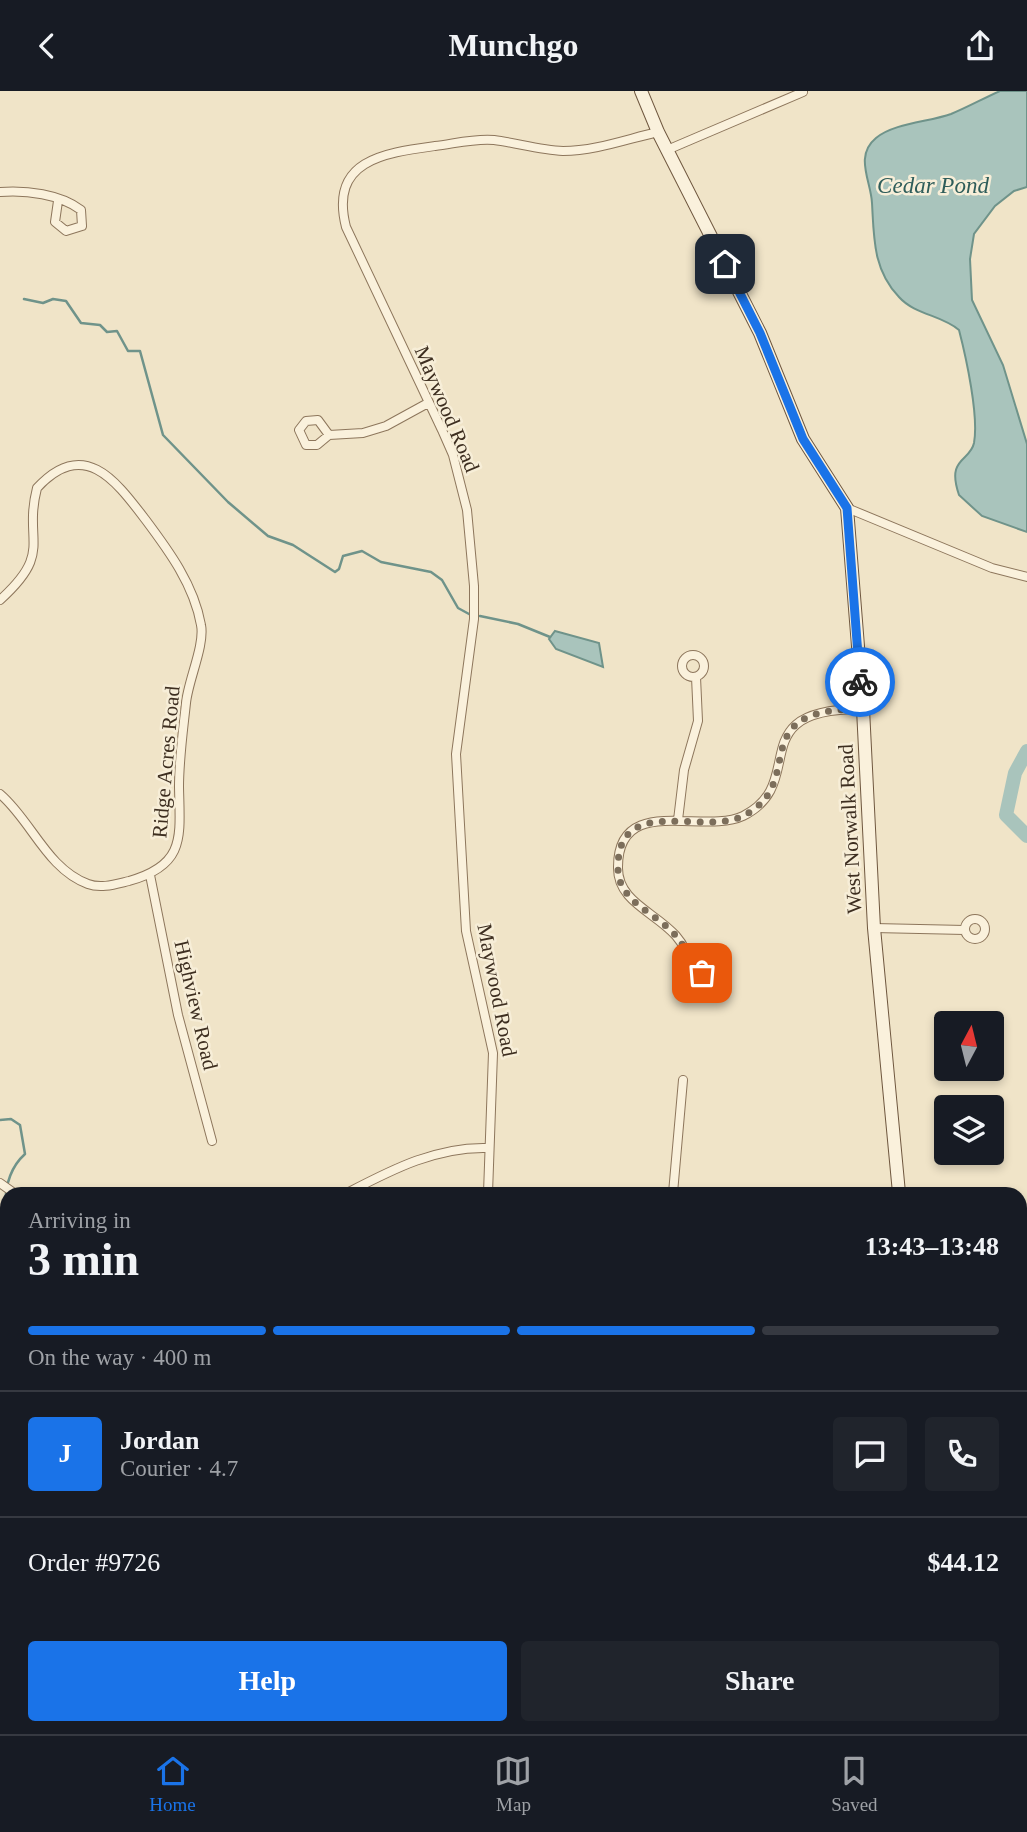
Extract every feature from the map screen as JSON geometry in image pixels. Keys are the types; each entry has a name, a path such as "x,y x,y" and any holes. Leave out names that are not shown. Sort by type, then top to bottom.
{"main road":[{"name":"West Norwalk Road","path":"641,91 658,132 760,333 803,439 847,508 863,709 874,928 892,1078 899,1187"}],"street":[{"path":"667,150 803,92"},
{"name":"Maywood Road","path":"488,1187 493,1053 466,931 456,754 474,619 472,555 467,510 453,455 345,227 342,212 346,182 363,163 388,152 491,140 561,151 585,150 658,132"},
{"path":"0,192 20,190 58,201"},
{"path":"329,435 363,433 386,426 428,403"},
{"name":"Ridge Acres Road","path":"0,600 21,579 33,558 37,488 51,475 68,467 92,468 114,478 173,555 193,601 201,632 184,724 179,839 169,860 150,875"},
{"path":"847,508 992,568 1027,577"},
{"path":"678,820 684,770 698,721 696,677"},
{"path":"689,965 688,950 678,935 635,903 622,885 617,869 620,851 632,829 651,821 720,822 741,817 757,807 769,790 787,734 796,721 813,713 863,709"},
{"path":"0,794 60,866 74,877 87,884 106,886 150,875"},
{"name":"Highview Road","path":"150,875 178,1015 212,1141"},
{"path":"874,928 965,930"},
{"path":"674,1187 683,1080"},
{"path":"359,1187 398,1167 429,1156 475,1147 489,1148"}],"water":[{"name":"Cedar Pond","path":"1000,91 1027,91 1027,187 1014,191 995,206 974,234 970,259 972,300 1003,365 1027,444 1027,532 982,516 959,495 955,474 960,462 972,449 975,418 959,330 913,308 890,287 876,253 871,195 865,169 869,145 883,133 951,114"},
{"path":"555,631 599,643 603,667 556,649 549,639"}],"waterway":[{"path":"24,299 43,303 53,299 66,301 81,323 100,325 107,332 117,331 128,351 140,351 163,435 228,502 268,536 293,545 335,572 339,569 343,556 362,551 381,562 431,572 442,580 458,608 469,614"},
{"path":"480,616 518,624 550,637"},
{"path":"1027,751 1015,773 1006,815 1027,836"},
{"path":"0,1120 11,1119 20,1125 25,1154 13,1169 7,1187"}],"way so far":[{"path":"702,973 700,969 689,965 688,950 678,935 635,903 622,885 617,869 620,851 632,829 651,821 720,822 741,817 757,807 769,790 787,734 796,721 813,713 863,709 860,682"}],"route":[{"path":"725,264 760,333 803,439 847,508 860,682"}]}
